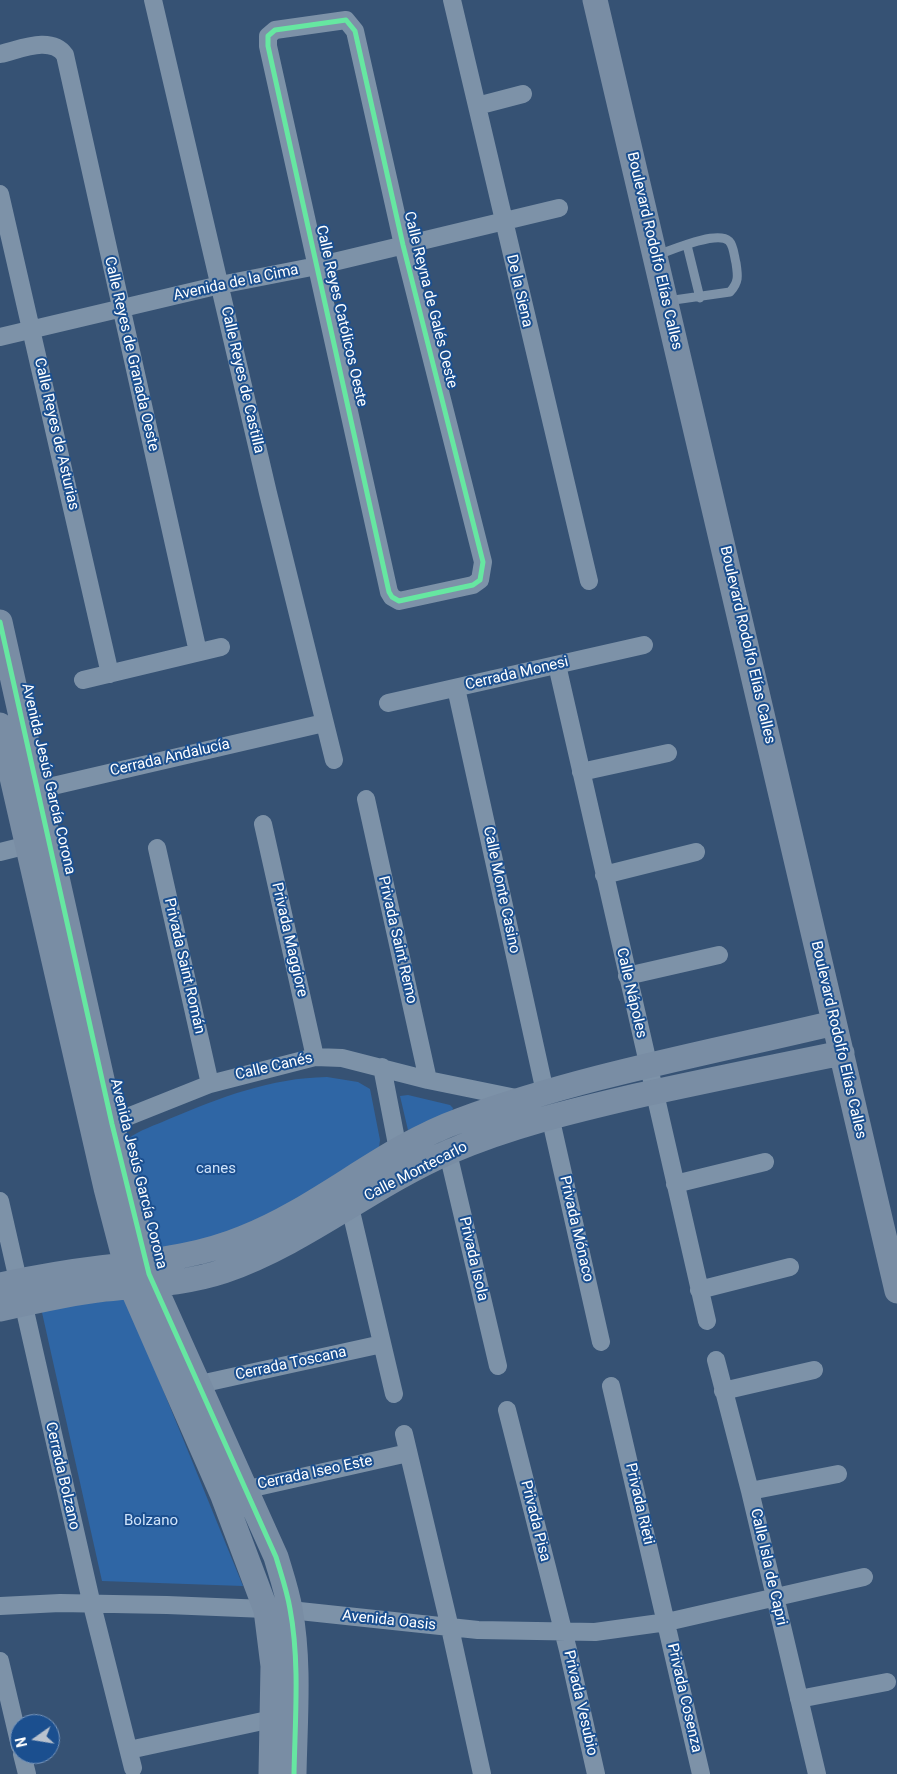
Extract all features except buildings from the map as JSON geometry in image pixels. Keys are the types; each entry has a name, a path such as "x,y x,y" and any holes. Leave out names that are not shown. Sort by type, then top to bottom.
{"street":[{"name":"Calle Reyes de Castilla","path":"154,0 334,760"},
{"name":"De la Siena","path":"452,0 589,581"},
{"name":"Boulevard Rodolfo Elías Calles","path":"595,0 897,1291"},
{"name":"Calle Reyes Católicos Oeste","path":"346,20 275,30 268,36 268,46 389,592"},
{"name":"Calle Reyna de Galés Oeste","path":"346,20 355,31 403,246 483,562 480,580 473,585 399,601 392,597 389,592"},
{"name":"Calle Reyes de Granada Oeste","path":"0,54 49,44 57,46 65,55 198,652"},
{"path":"477,106 524,94"},
{"name":"Calle Reyes de Asturias","path":"0,194 33,330 110,674"},
{"name":"Avenida de la Cima","path":"0,337 220,285 317,266 559,208"},
{"name":"Avenida Jesús García Corona","path":"0,622 27,792 102,1127"},
{"name":"Cerrada Monesi","path":"388,703 644,645"},
{"path":"83,680 221,647"},
{"name":"Calle Nápoles","path":"557,665 653,1092 707,1321"},
{"name":"Calle Monte Casino","path":"456,688 539,1102"},
{"name":"Cerrada Andalucía","path":"27,792 324,723"},
{"name":"Avenida Jesús García Corona","path":"0,726 27,792 28,845 139,1276 234,1492 276,1557 278,1610 273,1666 271,1774"},
{"path":"581,772 668,753"},
{"name":"Privada Saint Remo","path":"366,799 428,1080"},
{"name":"Privada Maggiore","path":"263,824 316,1057"},
{"path":"0,852 28,845"},
{"name":"Privada Saint Román","path":"157,848 210,1084"},
{"path":"604,875 696,852"},
{"path":"627,976 719,955"},
{"name":"Calle Montecarlo","path":"10,1295 139,1276 214,1273 241,1264 303,1236 350,1207 400,1164 458,1121 539,1102 648,1067 834,1024"},
{"name":"Calle Montecarlo","path":"139,1276 252,1234 400,1164 448,1153 539,1102 653,1092 842,1053"},
{"name":"Calle Canés","path":"102,1127 237,1075 316,1057 342,1058 428,1080 539,1102"},
{"path":"382,1067 400,1164"},
{"name":"Privada Mónaco","path":"539,1102 601,1342"},
{"name":"Privada Isola","path":"448,1153 498,1366"},
{"path":"675,1184 765,1162"},
{"name":"Cerrada Bolzano","path":"0,1201 10,1295 133,1768"},
{"path":"350,1207 394,1394"},
{"path":"699,1290 790,1267"},
{"name":"Avenida Jesús García Corona","path":"139,1276 200,1384 234,1492"},
{"name":"Cerrada Toscana","path":"200,1384 382,1344"},
{"name":"Calle Isla de Capri","path":"716,1360 750,1491 817,1774"},
{"path":"723,1391 814,1370"},
{"name":"Privada Rieti","path":"611,1386 667,1622"},
{"name":"Privada Pisa","path":"507,1410 563,1633"},
{"path":"404,1434 450,1628 481,1774"},
{"name":"Cerrada Iseo Este","path":"234,1492 408,1453"},
{"path":"750,1491 838,1474"},
{"name":"Avenida Oasis","path":"0,1606 167,1605 278,1610 450,1628 563,1633 615,1631 667,1622 774,1596 864,1577"},
{"name":"Avenida Jesús García Corona","path":"278,1610 296,1714 294,1774"},
{"name":"Privada Cosenza","path":"667,1622 701,1774"},
{"name":"Privada Vesubio","path":"563,1633 596,1774"},
{"path":"0,1664 12,1714"},
{"path":"799,1699 887,1682"},
{"path":"129,1750 272,1718"}],"lane":[{"path":"655,255 713,236 723,237 729,241 733,248 738,276 737,284 730,292 700,298 666,301"},
{"path":"687,245 700,298"}],"green space":[{"name":"canes","path":"327,1077 358,1082 370,1089 380,1140 379,1148 302,1200 206,1241 155,1249 128,1139 142,1130 208,1103 246,1090 286,1081"},
{"path":"408,1095 450,1105 453,1108 451,1115 408,1130 400,1096"},
{"name":"Bolzano","path":"126,1299 243,1586 102,1581 41,1308"}],"cycle path":[{"path":"346,20 355,31 403,245 483,562 480,580 473,585 399,601 392,597 389,592 268,46 268,36 275,30 346,20"},
{"path":"0,622 112,1124 149,1274 276,1557 287,1596 293,1629 296,1670 294,1774"}]}
